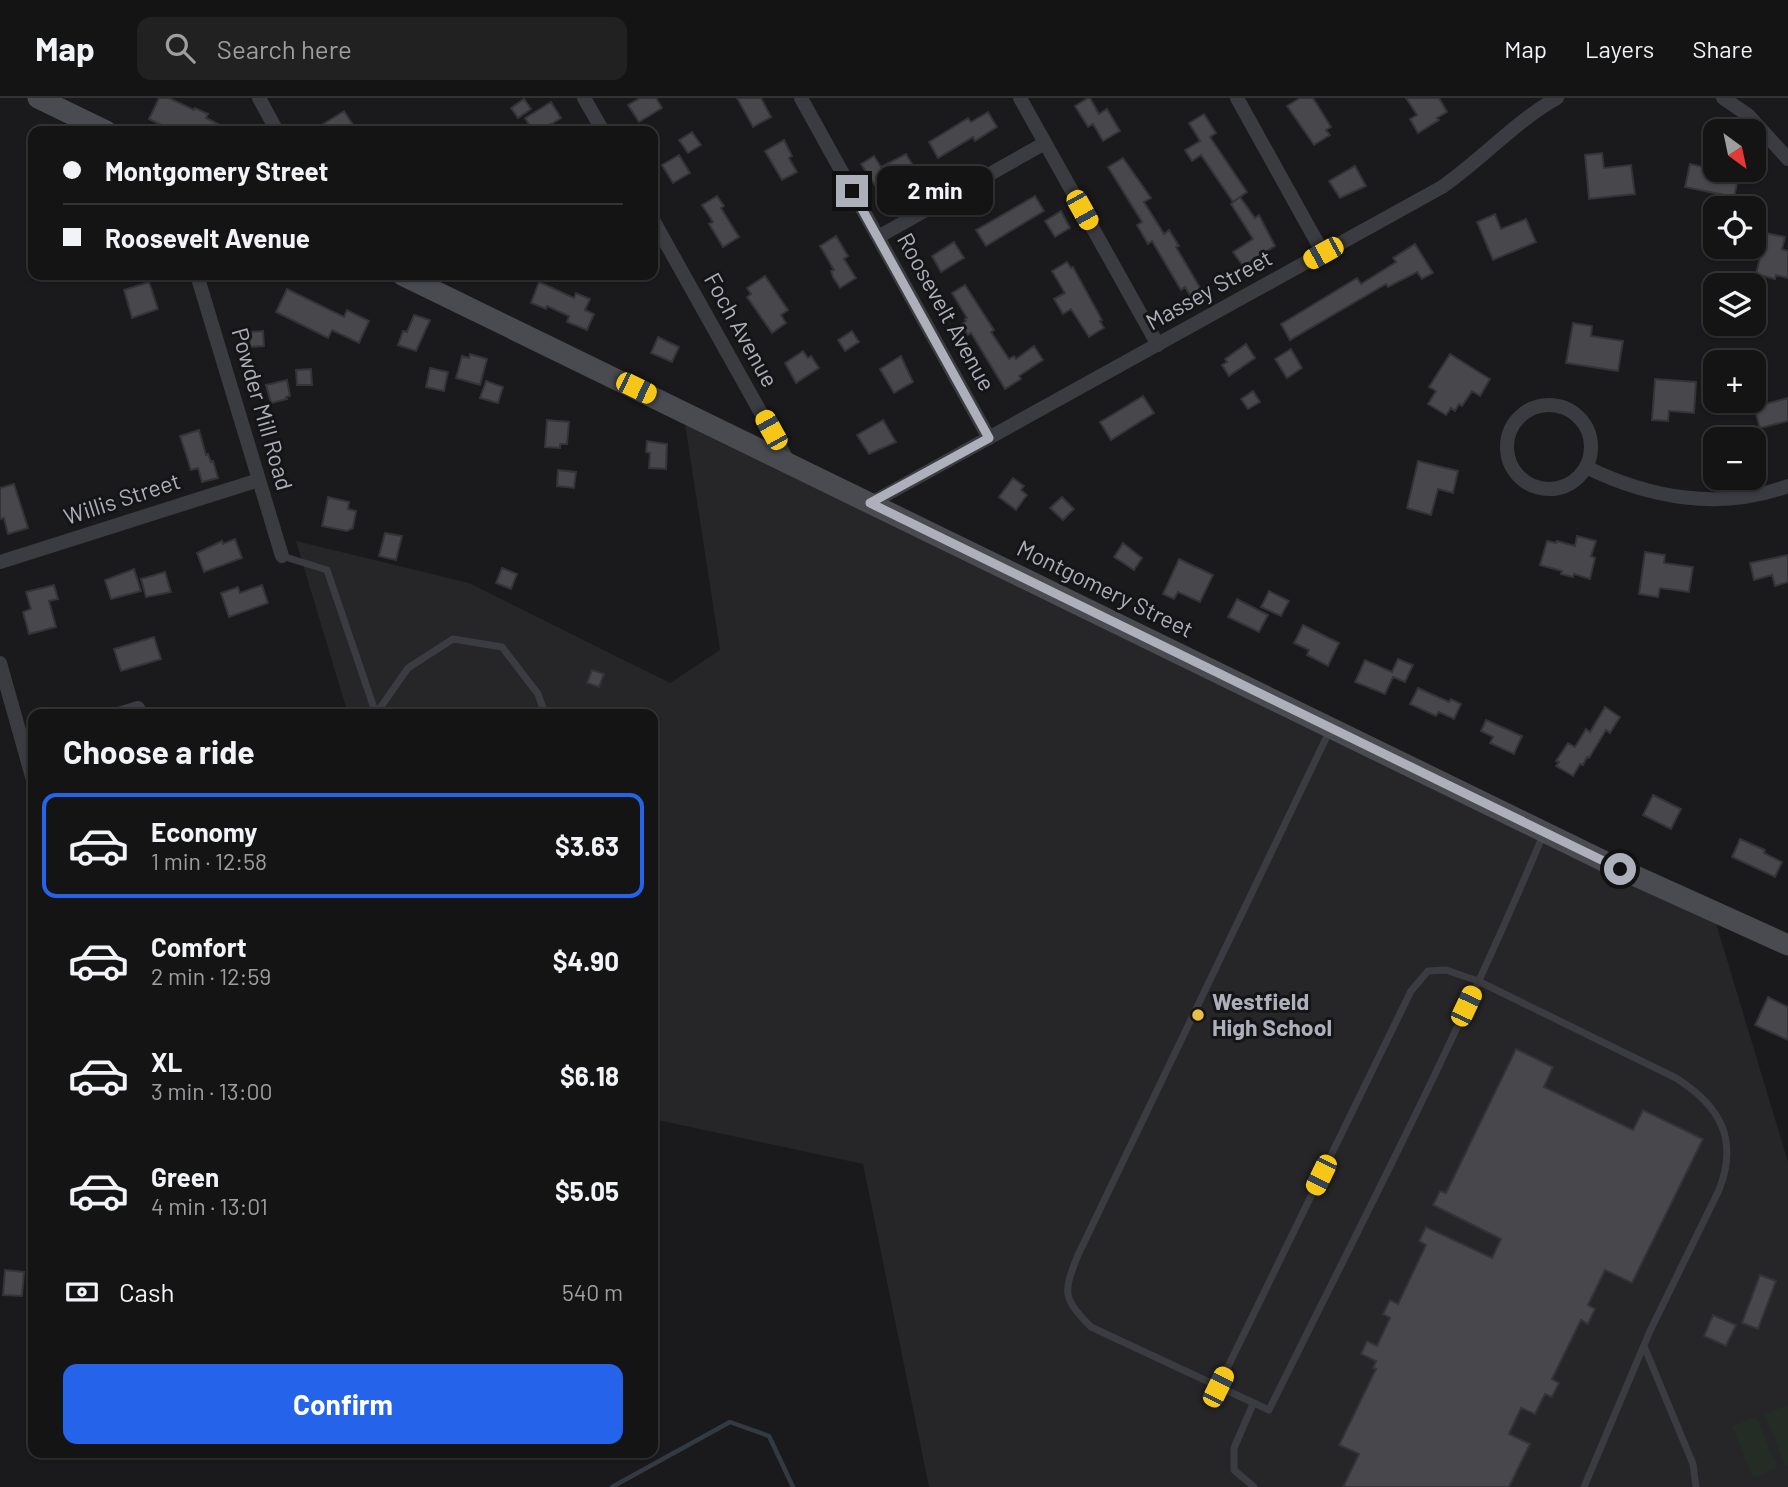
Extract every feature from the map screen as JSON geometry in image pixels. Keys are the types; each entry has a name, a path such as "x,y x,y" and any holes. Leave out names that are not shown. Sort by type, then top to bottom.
{"main road":[{"path":"38,98 96,126"},
{"name":"Montgomery Street","path":"412,280 1620,869 1788,945"}],"street":[{"path":"259,98 274,126"},
{"path":"584,98 600,126"},
{"name":"Roosevelt Avenue","path":"801,98 989,438"},
{"path":"1020,98 1158,345"},
{"path":"1237,98 1323,253"},
{"name":"Massey Street","path":"870,503 1442,187 1528,117 1557,98"},
{"path":"1723,98 1748,115 1788,159"},
{"path":"878,237 1045,143"},
{"name":"Foch Avenue","path":"658,229 790,463"},
{"name":"Powder Mill Road","path":"199,280 282,556"},
{"path":"1554,405 1569,410 1582,420 1589,435 1591,451 1586,467 1576,479 1560,487 1543,488 1526,482 1510,462 1507,445 1511,428 1522,414 1537,406 1554,405"},
{"path":"1586,467 1636,486 1695,499 1736,499 1788,486"},
{"name":"Willis Street","path":"0,562 259,480"},
{"path":"0,663 28,742"}],"lane":[{"path":"282,556 327,570 374,709"},
{"path":"379,709 408,668 453,639 502,647 538,694 543,709"},
{"path":"1331,727 1100,1205 1066,1285 1071,1307 1091,1327 1269,1410 1478,981 1545,831"},
{"path":"1218,1387 1411,991 1428,971 1447,970 1478,981 1676,1078 1708,1102 1723,1129 1728,1156 1726,1172 1644,1346 1584,1487"},
{"path":"1644,1346 1693,1464 1696,1487"},
{"path":"1253,1404 1234,1448 1234,1470 1254,1487"}],"shaded area":[{"name":"Westfield High School","path":"683,411 1712,910 1788,1162 1788,1487 929,1487 863,1164 658,1120 658,709 346,709 296,541 469,583 670,683 720,650"},
{"path":"1788,1405 1788,1465 1785,1466 1765,1414"},
{"path":"1757,1417 1777,1468 1753,1478 1732,1426"}],"building":[{"path":"159,98 169,98 208,114 206,118 222,126 164,126 149,119"},
{"path":"640,98 656,98 662,108 639,122 628,105"},
{"path":"737,98 761,98 771,117 753,127"},
{"path":"1088,98 1099,114 1107,109 1120,131 1103,141 1093,124 1088,127 1075,106"},
{"path":"1300,98 1313,98 1331,127 1326,130 1330,135 1314,145 1287,106"},
{"path":"1406,98 1439,98 1447,112 1418,133 1410,119 1417,115"},
{"path":"524,99 531,109 518,118 511,108"},
{"path":"551,102 561,118 548,126 530,126 525,118"},
{"path":"344,111 354,126 320,126"},
{"path":"988,112 997,127 975,141 973,137 938,158 929,142 968,118 971,122"},
{"path":"1204,114 1216,133 1210,137 1247,192 1233,202 1201,155 1192,161 1185,150 1200,141 1189,123"},
{"path":"692,132 701,145 688,153 679,140"},
{"path":"784,140 792,156 789,158 797,172 782,180 765,151"},
{"path":"1602,153 1604,168 1631,165 1635,194 1589,199 1585,155"},
{"path":"906,154 915,169 893,182 889,176 875,185 861,164 874,156 881,167"},
{"path":"679,155 690,173 673,183 662,165"},
{"path":"1123,158 1151,198 1144,202 1164,234 1169,230 1202,291 1191,297 1185,287 1181,290 1152,241 1148,244 1137,225 1142,222 1108,167"},
{"path":"1690,164 1703,167 1703,182 1737,182 1734,196 1685,187"},
{"path":"1355,166 1366,186 1340,198 1329,181"},
{"path":"717,196 724,206 721,208 739,237 723,247 709,224 713,222 702,205"},
{"path":"1035,196 1044,211 986,246 976,230"},
{"path":"1240,197 1255,218 1259,215 1275,246 1243,266 1233,252 1253,239 1231,204"},
{"path":"1061,211 1070,228 1055,237 1045,221"},
{"path":"1495,214 1501,229 1526,219 1536,242 1493,260 1477,222"},
{"path":"1766,233 1785,237 1782,249 1788,251 1788,278 1776,275 1775,279 1766,277 1766,273 1756,273 1760,259 1766,259"},
{"path":"836,236 848,256 844,259 856,278 840,288 831,271 834,270 820,246"},
{"path":"954,242 964,258 941,272 932,256"},
{"path":"1415,244 1433,273 1422,279 1417,272 1388,287 1386,284 1290,340 1281,324 1357,278 1361,284 1396,262 1393,258"},
{"path":"1067,262 1073,267 1102,320 1100,321 1104,328 1089,337 1071,309 1063,314 1054,299 1065,293 1052,271"},
{"path":"765,276 788,310 781,315 786,323 772,333 747,297 751,294 747,288"},
{"path":"149,282 158,309 132,318 124,290"},
{"path":"539,282 574,298 576,293 590,299 585,310 594,314 587,330 567,322 569,316 547,306 546,309 531,303"},
{"path":"965,285 1009,359 1014,356 1016,359 1034,346 1043,360 1005,389 971,333 968,335 961,325 967,318 952,293"},
{"path":"287,289 344,317 347,310 369,321 359,343 332,330 328,338 276,312"},
{"path":"414,315 430,320 416,351 398,345 403,331 407,332"},
{"path":"1573,323 1592,326 1591,336 1623,341 1618,371 1566,363"},
{"path":"263,331 264,346 250,347 249,332"},
{"path":"852,331 859,342 845,351 838,340"},
{"path":"658,337 679,347 672,362 651,353"},
{"path":"1246,344 1255,358 1229,376 1222,365 1227,362 1225,359"},
{"path":"1291,349 1302,368 1287,378 1275,359"},
{"path":"803,351 808,358 811,356 819,368 796,383 785,363"},
{"path":"470,354 487,359 480,385 456,378 462,356 469,358"},
{"path":"1450,354 1490,379 1480,396 1472,391 1462,406 1459,404 1455,411 1451,408 1446,415 1428,404 1436,391 1429,387"},
{"path":"901,356 913,382 894,393 880,369"},
{"path":"430,368 448,372 444,391 426,387"},
{"path":"311,369 312,385 297,385 296,370"},
{"path":"1655,379 1696,382 1694,413 1669,411 1668,421 1652,420"},
{"path":"287,380 290,396 271,403 266,385"},
{"path":"486,381 503,387 498,403 480,398"},
{"path":"1253,391 1260,402 1248,409 1241,399"},
{"path":"1143,396 1154,413 1111,440 1100,422"},
{"path":"1788,398 1788,421 1760,427 1756,413 1766,413 1766,404"},
{"path":"547,420 569,422 567,444 560,444 560,448 545,447"},
{"path":"883,420 896,442 869,454 857,435"},
{"path":"199,430 206,455 213,461 218,478 202,482 198,468 191,470 180,436"},
{"path":"647,441 667,444 666,469 649,468 650,453 646,452"},
{"path":"1418,461 1458,471 1453,493 1438,489 1431,515 1407,508"},
{"path":"558,470 576,472 574,488 557,486"},
{"path":"1013,478 1024,486 1021,490 1027,495 1016,510 999,497"},
{"path":"14,484 28,528 8,534 4,518 0,519 0,488"},
{"path":"328,497 349,502 348,509 356,511 353,528 347,531 322,526"},
{"path":"1062,497 1074,509 1063,520 1050,508"},
{"path":"385,533 402,536 396,560 379,556"},
{"path":"1577,536 1596,541 1591,556 1595,558 1590,579 1574,574 1573,577 1561,574 1562,571 1540,565 1547,541 1575,546"},
{"path":"235,539 242,558 204,572 197,553 222,541 223,544"},
{"path":"1123,543 1142,558 1134,570 1114,557"},
{"path":"1645,552 1665,555 1664,563 1693,567 1689,592 1660,588 1658,597 1639,594"},
{"path":"1788,555 1788,582 1775,586 1772,575 1754,580 1750,563"},
{"path":"1179,559 1213,575 1200,602 1178,592 1174,599 1163,594"},
{"path":"502,568 517,574 511,589 496,583"},
{"path":"134,569 141,591 111,599 105,580"},
{"path":"165,572 171,592 146,597 141,579"},
{"path":"54,585 58,599 49,601 56,627 29,634 23,612 31,609 26,592"},
{"path":"262,585 268,603 229,617 221,593 238,587 240,593"},
{"path":"1269,591 1289,601 1281,616 1261,607"},
{"path":"1237,599 1268,615 1259,632 1228,617"},
{"path":"1303,625 1339,643 1328,666 1307,655 1309,650 1294,643"},
{"path":"154,637 161,659 121,671 114,649"},
{"path":"1398,659 1413,665 1405,682 1393,677 1385,694 1355,682 1365,660 1392,672"},
{"path":"592,670 604,674 599,687 587,683"},
{"path":"1418,688 1449,702 1451,699 1461,704 1454,719 1439,712 1436,716 1410,704"},
{"path":"1605,707 1620,717 1610,733 1606,730 1589,758 1587,757 1583,765 1580,764 1573,776 1556,766 1559,762 1556,761 1568,743 1575,747 1586,729 1590,732"},
{"path":"1486,720 1522,736 1514,754 1490,743 1493,737 1481,731"},
{"path":"1653,795 1681,809 1671,829 1643,815"},
{"path":"1740,839 1765,850 1764,853 1782,862 1775,877 1732,857"},
{"path":"1768,997 1788,1007 1788,1040 1755,1025"},
{"path":"1516,1049 1553,1067 1544,1087 1633,1130 1643,1110 1703,1139 1632,1283 1605,1270 1588,1305 1595,1309 1588,1324 1581,1320 1552,1379 1559,1383 1552,1397 1545,1394 1535,1414 1521,1408 1509,1434 1530,1444 1509,1487 1343,1487 1359,1454 1339,1445 1376,1369 1373,1368 1376,1361 1361,1354 1367,1341 1377,1346 1390,1318 1383,1314 1390,1300 1398,1304 1426,1245 1419,1241 1426,1227 1492,1258 1501,1239 1433,1205 1440,1191 1446,1193"},
{"path":"5,1270 24,1272 22,1296 3,1295"},
{"path":"1760,1275 1776,1281 1758,1329 1742,1323"},
{"path":"1713,1315 1736,1325 1726,1346 1704,1336"}],"waterway":[{"path":"612,1487 730,1422 769,1436 793,1487"}],"place":[{"name":"Westfield High School","path":"1198,1015"}],"route":[{"path":"852,191 989,438 870,503 1620,869"}]}
